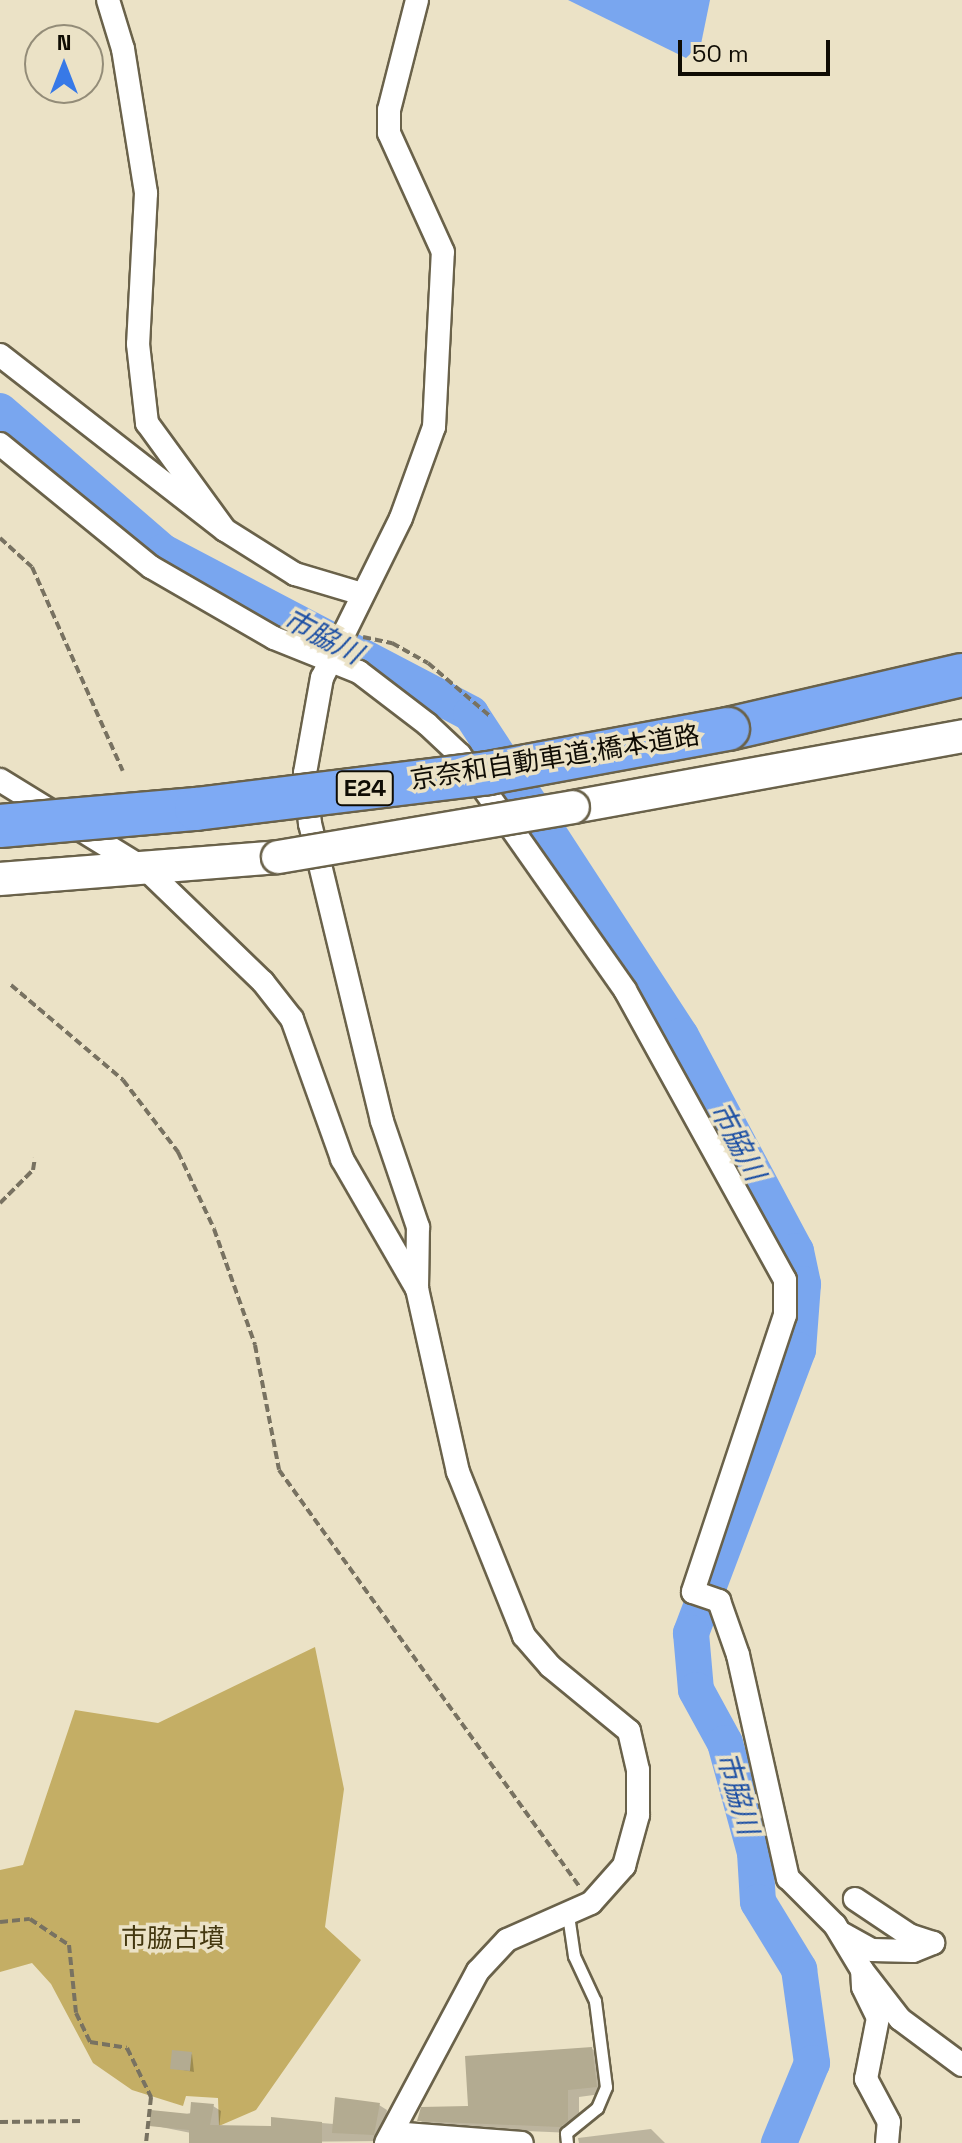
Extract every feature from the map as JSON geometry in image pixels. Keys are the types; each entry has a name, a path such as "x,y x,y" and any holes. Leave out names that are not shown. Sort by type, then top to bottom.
{"highway":[{"path":"784,717 962,654"},
{"name":"京奈和自動車道;橋本道路","path":"0,826 196,809 488,773 728,729 962,675"},
{"path":"868,698 913,705 962,695"}],"street":[{"path":"108,0 123,49 146,193 138,344 147,423 225,530"},
{"path":"417,0 389,110 389,133 443,252 434,427 401,518 331,661 310,726 305,773 310,824 382,1121 418,1227 417,1289 458,1472 524,1636 550,1666 629,1731 638,1770 638,1815 624,1866 591,1903 507,1940 478,1971 389,2138 522,2143"},
{"path":"0,355 225,530 295,574 362,594"},
{"path":"0,444 151,567 274,638 331,661 391,694 460,755 625,990 785,1280 785,1315 693,1592 719,1601 738,1655 788,1878 840,1933 862,1970 900,2019 962,2065"},
{"path":"0,879 148,871 278,857 962,736"},
{"path":"0,780 148,871 263,982 292,1019 342,1159 417,1289"},
{"path":"840,1933 872,1950 913,1951 933,1943 909,1935 855,1899"},
{"path":"862,1970 863,1987 878,2018 866,2079 889,2122 887,2143"}],"lane":[{"path":"567,2143 566,2133 597,2108 606,2087 600,2025 574,1956 568,1915"}],"path":[{"path":"0,538 32,567 123,771"},
{"path":"349,634 392,643 428,663 491,717"},
{"path":"11,985 123,1080 178,1152 214,1229 255,1345 279,1470 591,1903"},
{"path":"0,1203 33,1170 35,1158"},
{"path":"0,1922 30,1919 69,1945 76,2013 90,2042 127,2048 151,2097 146,2143"},
{"path":"0,2122 84,2121"}],"green space":[{"name":"市脇古墳","path":"315,1647 344,1789 325,1927 361,1960 256,2110 219,2126 218,2098 186,2096 183,2106 132,2090 93,2063 51,1984 32,1963 0,1972 0,1870 23,1865 75,1710 158,1723"}],"water":[{"path":"568,0 710,0 701,44 686,58"}],"building":[{"path":"592,2047 597,2087 568,2090 568,2121 560,2127 417,2121 421,2107 468,2106 465,2056"},
{"path":"172,2050 192,2052 190,2071 170,2069"},
{"path":"335,2097 380,2103 374,2135 332,2133"},
{"path":"191,2102 214,2104 210,2125 271,2126 271,2117 322,2122 322,2143 189,2143 189,2130 149,2126 151,2110 190,2114"}],"waterway":[{"name":"市脇川","path":"0,411 163,552 471,714 681,1036 796,1251 803,1284 798,1350 691,1633 696,1690 725,1743 755,1853 758,1902 799,1969 812,2063 779,2143"}]}
